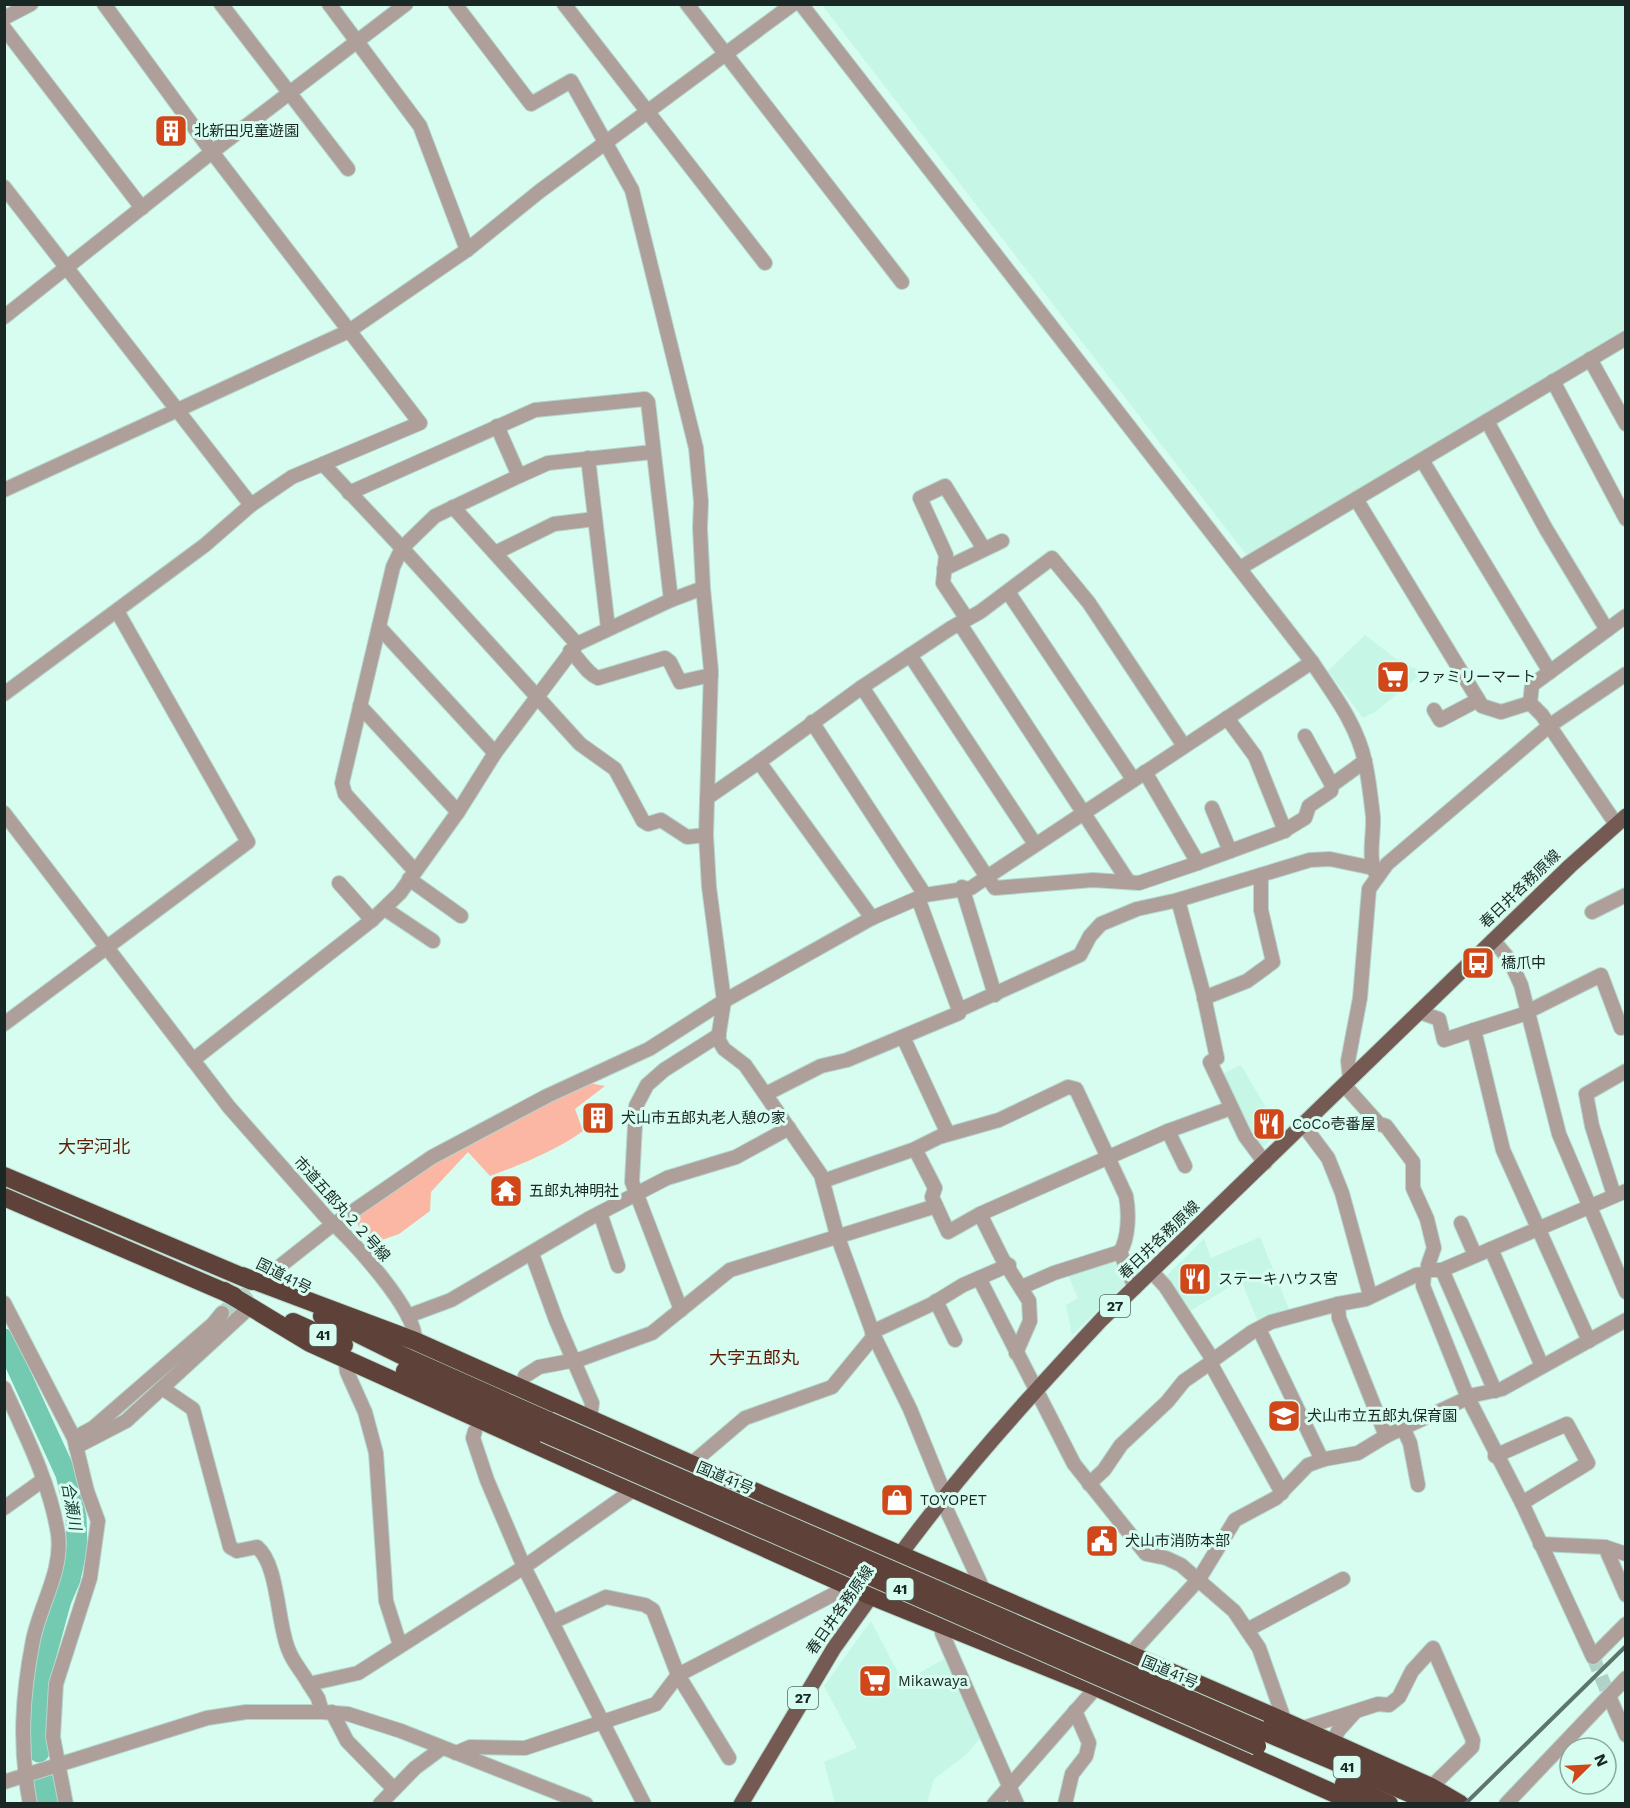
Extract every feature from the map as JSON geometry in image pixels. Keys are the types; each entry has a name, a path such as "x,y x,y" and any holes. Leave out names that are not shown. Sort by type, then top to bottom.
{"highway":[{"name":"国道41号","path":"4,1176 242,1276 546,1427"},
{"name":"国道41号","path":"4,1197 546,1427 1258,1738 1389,1803"},
{"name":"41","path":"242,1276 415,1341 691,1464 901,1553"},
{"path":"224,1291 310,1343 636,1488 871,1596 945,1623 1096,1687 1358,1803"},
{"path":"901,1553 1333,1743 1433,1795 1460,1803"},
{"name":"国道41号","path":"1258,1738 1433,1795"}],"main road":[{"name":"春日井各務原線","path":"741,1803 834,1648 901,1553 944,1497 1035,1391 1135,1288 1493,940 1621,820"}],"street":[{"path":"4,18 31,4"},
{"path":"4,694 205,546 251,505 292,477 420,423 212,152 104,4"},
{"path":"221,4 348,169"},
{"path":"329,4 420,126 467,250"},
{"path":"4,317 212,152 406,4"},
{"path":"455,4 531,104 571,81 632,190 696,448 701,501 703,588 711,675 706,835 709,887 724,1001 719,1035 724,1049 745,1065 823,1181 837,1235 873,1334 910,1409 984,1591"},
{"path":"564,4 765,263"},
{"path":"687,4 902,282"},
{"path":"7,486 349,331 467,250 605,142 649,112 793,4"},
{"path":"801,4 1312,662 1345,711 1358,736 1365,761 1373,819 1375,872 1369,889 1360,998 1348,1061 1347,1082 1379,1124 1386,1126 1413,1162 1413,1188 1427,1219 1434,1248 1428,1265 1495,1391"},
{"path":"4,28 142,208"},
{"path":"4,187 251,505"},
{"path":"1240,568 1626,338"},
{"path":"1590,359 1626,424"},
{"path":"1552,381 1626,519"},
{"path":"349,493 535,410 645,399 648,402 671,600"},
{"path":"1487,421 1546,529 1607,630"},
{"path":"497,426 519,476"},
{"path":"461,916 412,875 345,794 343,775 393,567 402,548 423,525 453,507 519,476 548,464 653,452"},
{"path":"588,458 608,628"},
{"path":"1422,460 1550,672"},
{"path":"323,464 580,744 615,769 643,821 648,824 661,820 687,837 706,835"},
{"path":"984,549 945,486 920,498 946,555 943,583 963,622 1128,880"},
{"path":"1356,499 1482,706 1490,711 1501,712 1530,703"},
{"path":"453,507 495,553 574,648 589,674 598,678 665,658 670,662 680,682 711,675"},
{"path":"495,553 554,524 595,519"},
{"path":"944,569 1002,541"},
{"path":"707,798 862,687 1008,592 1052,558 1089,603 1184,746"},
{"path":"192,1058 385,909 458,812 495,753 574,648 608,628 703,588"},
{"path":"1008,592 1198,863"},
{"path":"4,1024 248,842 117,611"},
{"path":"1621,820 1530,703 1532,686 1626,616"},
{"path":"379,627 495,753"},
{"path":"910,655 1035,844"},
{"path":"270,1274 335,1224 432,1157 547,1096 649,1049 724,1001 872,918 922,896 962,887 971,888 1312,662"},
{"path":"1375,872 1549,726 1626,674"},
{"path":"862,687 995,888 1093,880 1128,880 1139,883 1285,831 1305,818 1309,806 1331,791 1332,785 1305,736"},
{"path":"1434,710 1440,720 1478,700"},
{"path":"360,706 458,812"},
{"path":"1227,718 1255,756 1285,831"},
{"path":"812,722 922,896 959,1010"},
{"path":"1332,785 1365,761"},
{"path":"759,762 872,918"},
{"path":"1212,808 1230,851"},
{"name":"市道五郎丸２２号線","path":"4,813 229,1107 363,1255 408,1316 416,1331 415,1341"},
{"path":"766,1094 821,1066 847,1060 959,1013 959,1010 1080,955 1090,936 1101,924 1137,909 1178,900 1322,859 1375,872"},
{"path":"1204,998 1246,981 1273,962 1261,910 1261,875"},
{"path":"339,884 372,920"},
{"path":"962,887 995,995"},
{"path":"1592,912 1626,895"},
{"path":"1178,900 1217,1058 1210,1062 1245,1136 1265,1163"},
{"path":"385,909 433,941"},
{"path":"1493,940 1503,949 1515,969 1528,1011 1558,1134 1626,1292"},
{"path":"1419,1012 1438,1018 1444,1040 1528,1011 1601,975 1621,1028"},
{"path":"1474,1030 1503,1150 1588,1341"},
{"path":"681,1310 632,1182 636,1106 641,1095 664,1070 719,1035"},
{"path":"903,1037 948,1134"},
{"path":"1089,1484 1104,1470 1121,1445 1167,1402 1184,1381 1259,1329 1290,1316 1366,1299 1370,1295 1416,1275 1432,1272 1491,1249 1620,1193 1592,1126 1586,1094 1626,1071"},
{"path":"823,1181 915,1149 948,1134 999,1120 1068,1088 1076,1089 1128,1205 1124,1247 1120,1252 1054,1273 1022,1287"},
{"path":"915,1149 935,1188 932,1197 948,1232 980,1214 1108,1157 1168,1131 1232,1108"},
{"path":"1304,1126 1328,1158 1342,1193 1370,1295"},
{"path":"408,1316 451,1300 600,1213 667,1178 736,1157 789,1128"},
{"path":"1168,1131 1185,1166"},
{"path":"525,1376 538,1367 572,1360 642,1338 730,1270 936,1206"},
{"path":"600,1213 618,1266"},
{"path":"980,1214 1002,1258 1022,1287 1031,1311 1030,1321 1016,1353"},
{"path":"1461,1223 1476,1255"},
{"path":"1491,1249 1542,1366"},
{"path":"1120,1252 1135,1288"},
{"path":"532,1254 572,1360 592,1403 590,1419"},
{"path":"691,1464 745,1418 832,1387 873,1334 979,1278 1009,1266"},
{"path":"1152,1272 1165,1286 1213,1360 1212,1366 1282,1493"},
{"path":"1432,1272 1423,1286 1468,1398 1495,1456 1522,1503 1593,1657 1626,1624"},
{"path":"979,1278 1074,1464 1146,1554 1174,1561 1199,1579 1234,1611 1259,1648 1293,1725 1378,1704 1389,1704 1399,1697 1412,1671 1433,1648 1473,1740 1472,1747 1433,1795"},
{"path":"936,1301 955,1340"},
{"path":"4,1303 75,1442 87,1491 98,1521 98,1534 90,1578 56,1684 53,1737 56,1766 66,1803"},
{"path":"1338,1304 1339,1318 1386,1436"},
{"path":"75,1442 126,1421 250,1307"},
{"path":"75,1442 213,1324 222,1313"},
{"path":"994,1803 1096,1687 1130,1654 1199,1579 1210,1557 1235,1520 1282,1493 1308,1465 1358,1453 1386,1436 1468,1398 1495,1391 1626,1320"},
{"path":"1259,1329 1322,1460"},
{"path":"345,1358 346,1372 364,1412 376,1453 386,1601 400,1645"},
{"path":"4,1388 43,1480 58,1535 56,1568 34,1639 22,1714 25,1775 30,1803"},
{"path":"162,1388 193,1409 230,1547 237,1551 257,1547 261,1551 268,1567 289,1652 347,1741 394,1789"},
{"path":"1495,1456 1567,1424 1588,1463 1522,1503"},
{"path":"1403,1428 1410,1443 1418,1485"},
{"path":"475,1431 473,1438 487,1480 524,1567 644,1803"},
{"path":"4,1508 43,1480"},
{"path":"309,1684 358,1673 524,1567 636,1488"},
{"path":"1540,1544 1605,1547 1626,1554"},
{"path":"1605,1547 1626,1595"},
{"path":"1247,1630 1343,1579"},
{"path":"456,1753 470,1747 525,1748 656,1704 678,1675 836,1593"},
{"path":"553,1622 606,1597 645,1605 653,1610 678,1675 729,1758"},
{"path":"945,1623 942,1633 1017,1803"},
{"path":"1506,1803 1626,1678"},
{"path":"1609,1695 1626,1735"},
{"path":"1333,1743 1338,1731 1356,1710"},
{"path":"1065,1803 1072,1774 1086,1756 1089,1743 1075,1711"},
{"path":"4,1782 207,1718 246,1712 327,1712 348,1714 586,1803"},
{"path":"380,1803 415,1768 442,1748"}],"shaded area":[{"path":"822,5 1625,5 1625,332 1248,557"},
{"path":"1365,635 1404,665 1425,671 1375,712 1363,718 1328,671"},
{"path":"1241,1065 1280,1131 1259,1151 1220,1075"},
{"path":"589,1083 605,1086 575,1109 583,1131 561,1145 490,1176 468,1152 431,1192 430,1211 399,1234 379,1241 361,1231 355,1219 433,1162"},
{"path":"1260,1237 1289,1309 1258,1322 1241,1280 1187,1313 1164,1278 1204,1239 1211,1258"},
{"path":"1117,1257 1125,1275 1124,1285 1072,1335 1066,1305 1078,1298 1067,1273"},
{"name":"Mikawaya","path":"871,1621 903,1682 944,1659 964,1693 981,1737 966,1755 934,1779 927,1803 835,1803 824,1762 857,1748 824,1686"}],"waterway":[{"name":"合瀬川","path":"4,1339 66,1474 76,1517 77,1547 70,1579 61,1600 38,1684 39,1752"},
{"name":"合瀬川","path":"44,1781 48,1804"}],"tunnel":[{"path":"222,1313 264,1279"},
{"path":"1593,1657 1609,1696"}],"railway":[{"path":"1465,1804 1626,1646"}],"place":[{"name":"北新田児童遊園","path":"171,131"},
{"name":"ファミリーマート","path":"1393,677"},
{"name":"橋爪中","path":"1478,963"},
{"name":"犬山市五郎丸老人憩の家","path":"598,1118"},
{"name":"CoCo壱番屋","path":"1269,1124"},
{"name":"五郎丸神明社","path":"506,1191"},
{"name":"ステーキハウス宮","path":"1195,1279"},
{"name":"犬山市立五郎丸保育園","path":"1284,1416"},
{"name":"TOYOPET","path":"897,1500"},
{"name":"犬山市消防本部","path":"1102,1541"},
{"name":"Mikawaya","path":"875,1681"}],"district":[{"name":"大字河北","path":"94,1147"},
{"name":"大字五郎丸","path":"754,1358"}]}
